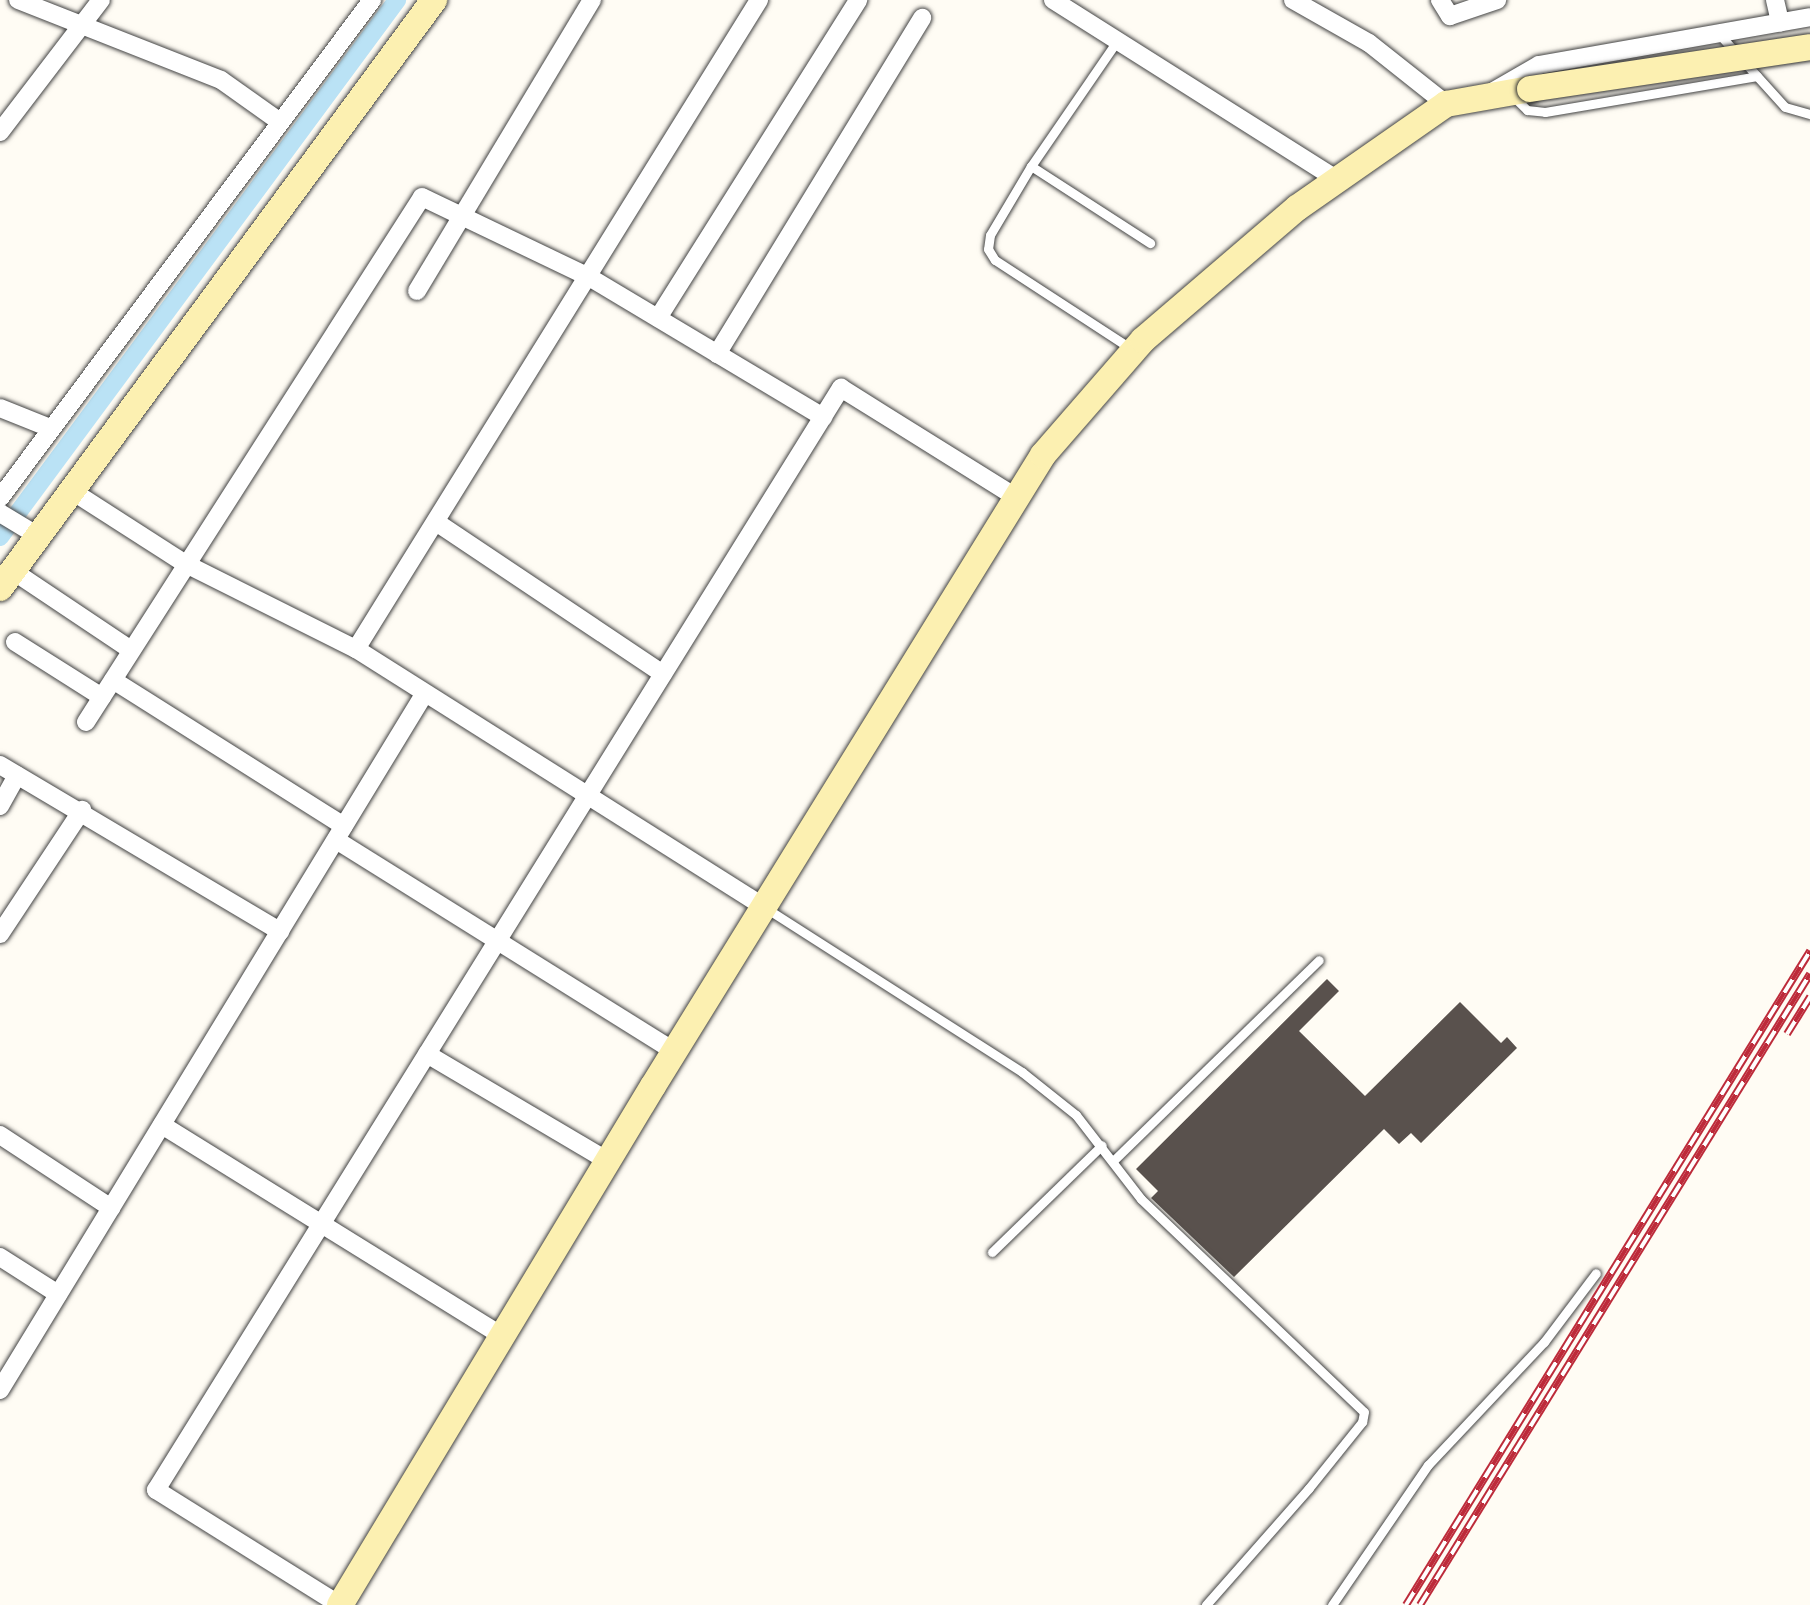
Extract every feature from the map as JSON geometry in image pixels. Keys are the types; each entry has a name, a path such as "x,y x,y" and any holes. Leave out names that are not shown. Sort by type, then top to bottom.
{"street":[{"path":"18,0 221,80 280,122"},
{"path":"0,132 8,107 83,25 101,0"},
{"path":"33,533 1,508 50,428 372,0"},
{"path":"131,650 6,579 33,533 72,491 434,0"},
{"path":"417,291 592,0"},
{"path":"356,649 759,0"},
{"path":"658,318 858,0"},
{"path":"1053,0 1338,180"},
{"path":"1440,0 1450,16 1497,0"},
{"path":"1775,0 1780,22"},
{"path":"1304,3 1369,43 1446,104"},
{"path":"1508,92 1539,65 1810,17"},
{"path":"717,354 922,18"},
{"path":"1017,498 841,388 156,1490 340,1605 674,1051 764,907 1017,498 1043,455 1134,350 1297,208 1446,104 1810,47"},
{"path":"86,722 184,563 422,197 460,218 589,277 823,417"},
{"path":"0,408 50,428"},
{"path":"72,491 184,563 356,649 764,907"},
{"path":"436,522 663,674"},
{"path":"15,642 102,697"},
{"path":"113,680 497,941 674,1051"},
{"path":"0,1390 6,1371 58,1294 425,693"},
{"path":"0,765 82,810 280,931"},
{"path":"0,806 17,775"},
{"path":"0,934 82,810"},
{"path":"427,1054 608,1161"},
{"path":"162,1125 502,1336"},
{"path":"0,1135 111,1208"},
{"path":"0,1257 58,1294"}],"lane":[{"path":"1718,33 1785,107 1810,114"},
{"path":"1117,41 1031,166 990,235 988,249 995,260 1134,350"},
{"path":"1508,92 1527,110 1545,112 1757,76"},
{"path":"1031,166 1150,243"},
{"path":"764,907 1022,1072 1076,1115 1114,1160 1141,1199 1364,1412 1362,1422 1309,1488 1206,1605"},
{"path":"1114,1160 1319,960"},
{"path":"992,1252 1102,1145"},
{"path":"1332,1605 1428,1465 1544,1342 1596,1273"}],"building":[{"path":"1327,979 1339,991 1299,1031 1365,1096 1460,1002 1501,1043 1507,1037 1517,1048 1421,1143 1411,1133 1399,1144 1384,1129 1234,1277 1151,1198 1158,1191 1136,1169"}],"waterway":[{"path":"0,537 397,0"}],"railway":[{"path":"1406,1605 1810,951"},
{"path":"1420,1605 1810,974"},
{"path":"1787,1034 1810,997"}]}
